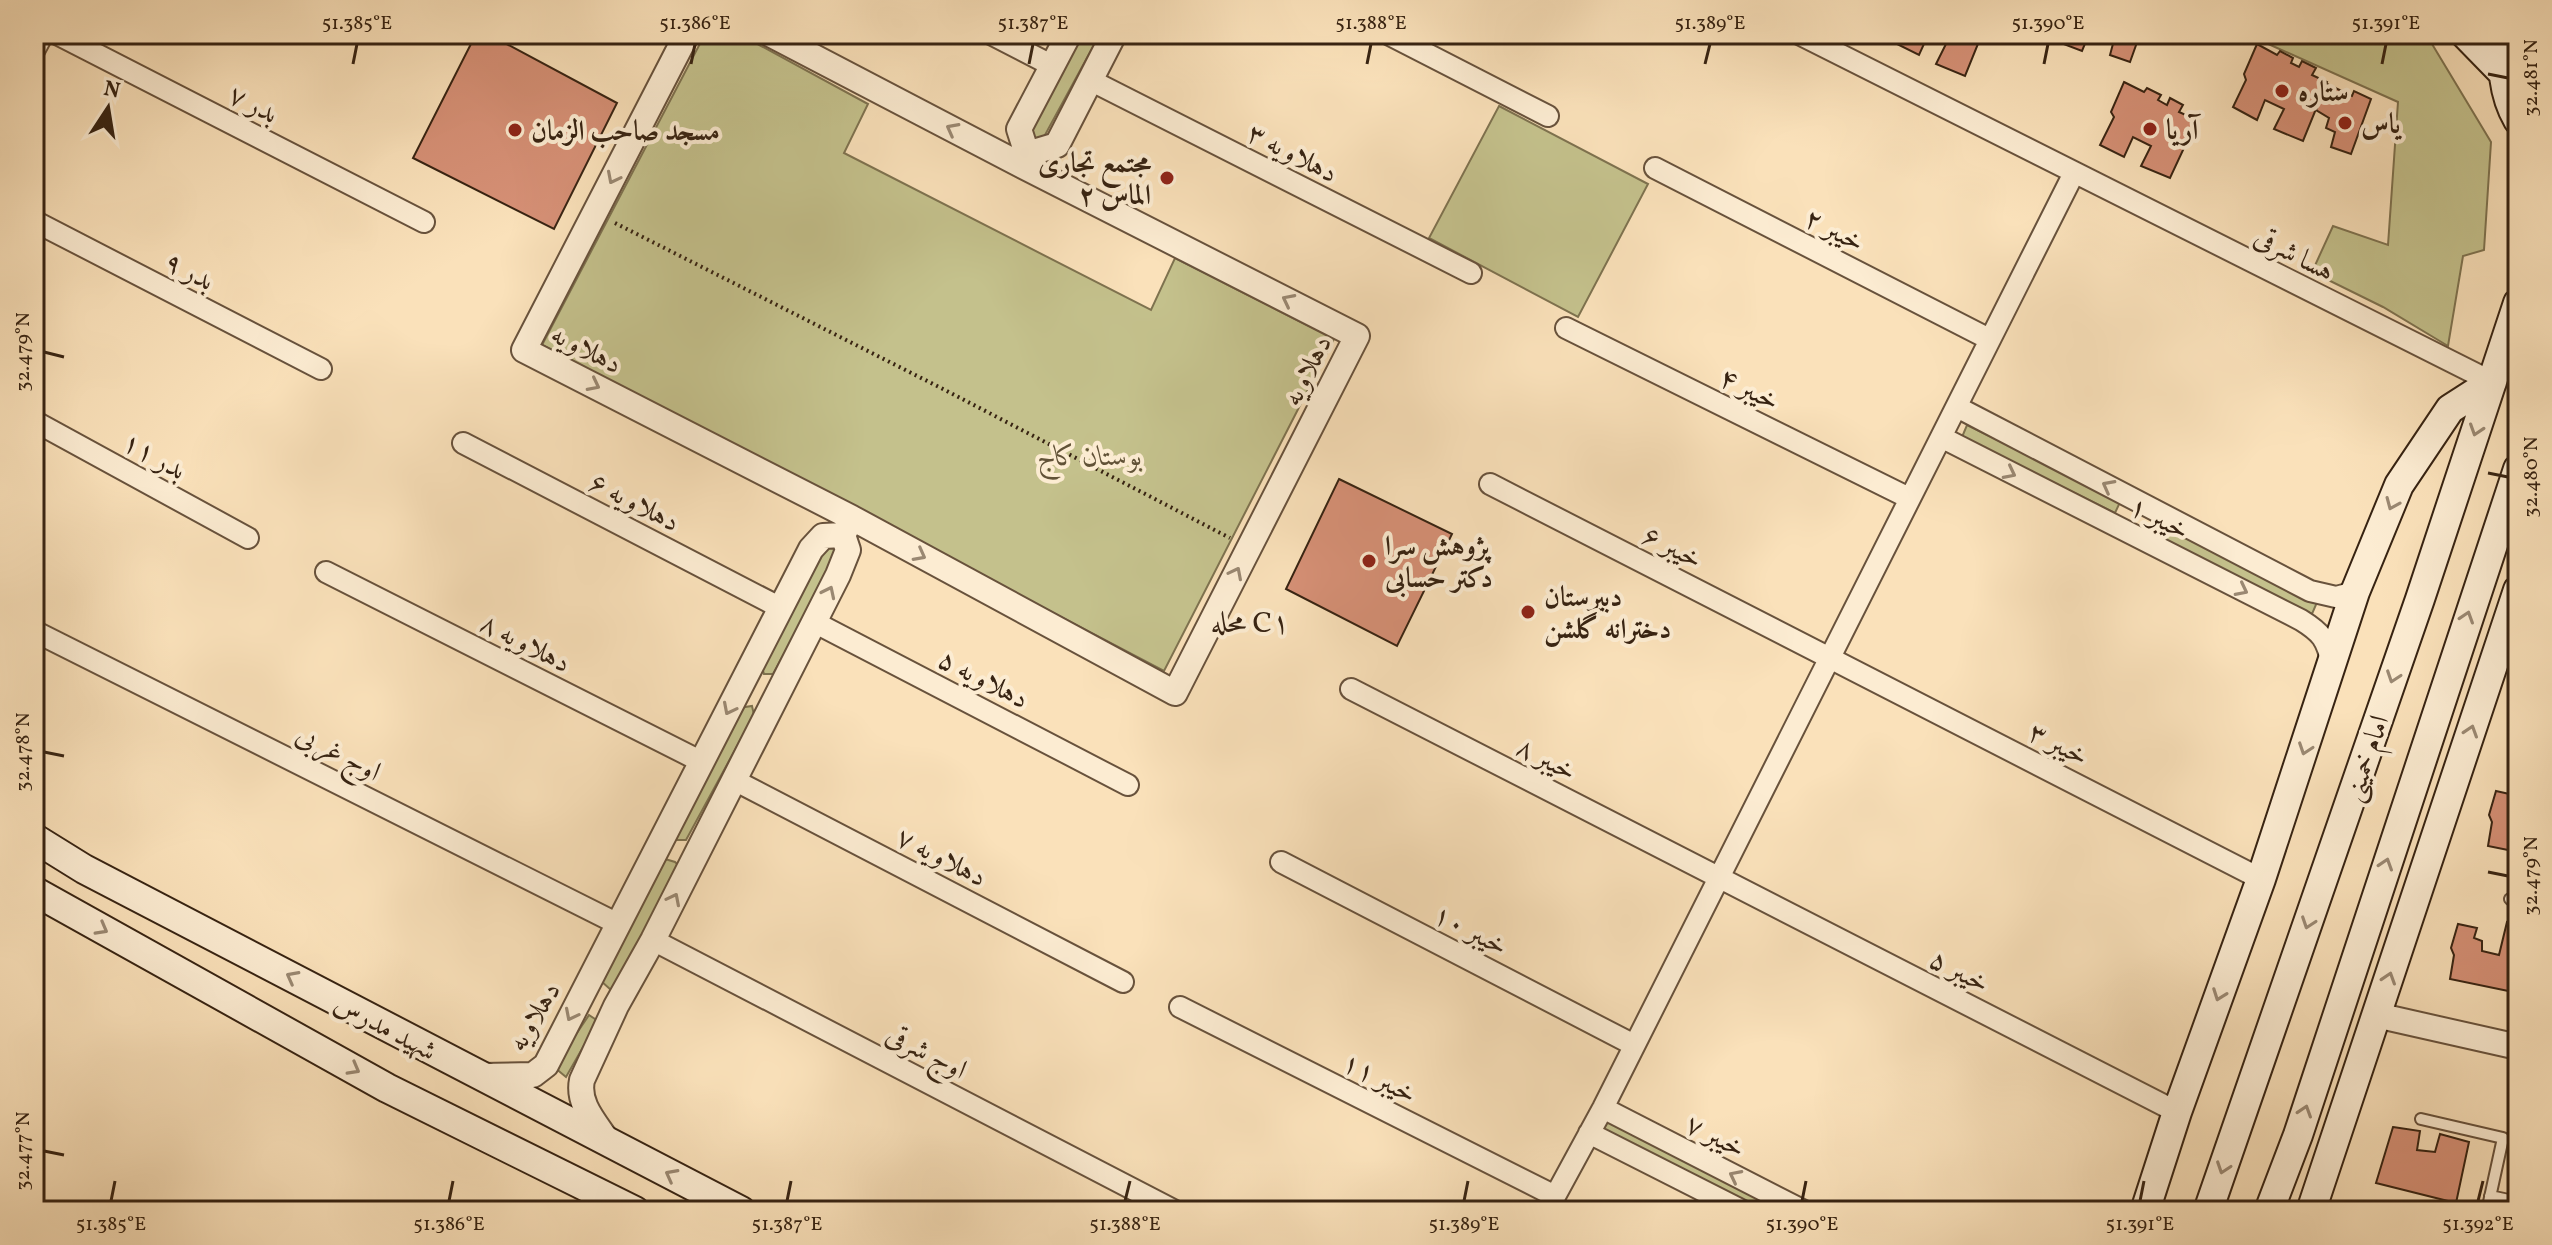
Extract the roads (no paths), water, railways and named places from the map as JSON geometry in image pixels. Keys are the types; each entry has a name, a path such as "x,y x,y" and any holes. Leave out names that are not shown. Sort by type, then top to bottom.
{"main road":[{"path":"2465,34 2504,74"},
{"path":"2507,34 2504,74 2518,120"},
{"name":"امام خمینی","path":"2208,1211 2518,303"},
{"path":"2145,1211 2333,667 2342,594 2399,485 2450,409 2492,382"},
{"name":"امام خمینی","path":"2269,1211 2298,1135 2518,469"},
{"path":"2311,1211 2518,590"},
{"name":"شهید مدرس","path":"34,838 84,869 741,1211"},
{"name":"شهید مدرس","path":"34,891 387,1088 635,1211"}],"street":[{"path":"34,51 43,34"},
{"name":"بدر ۷","path":"57,34 424,222"},
{"name":"دهلاویه","path":"687,34 524,350 847,527 1175,693 1357,336 1024,160 770,34"},
{"path":"991,34 1053,66"},
{"path":"1069,34 1019,129 1024,160 1057,145 1114,34"},
{"path":"1388,34 1548,116"},
{"name":"هسا شرقی","path":"1799,34 2492,382"},
{"name":"دهلاویه ۳","path":"1090,80 1471,273"},
{"name":"خیبر ۲","path":"1655,168 1989,339"},
{"path":"1551,1204 1603,1108 2074,173"},
{"name":"بدر ۹","path":"34,221 321,369"},
{"name":"خیبر ۴","path":"1566,328 1909,498"},
{"name":"خیبر ۱","path":"1957,407 2310,591 2342,594"},
{"name":"بدر ۱۱","path":"34,421 248,538"},
{"name":"خیبر ۱","path":"1941,437 2312,626"},
{"name":"دهلاویه ۶","path":"463,443 781,608"},
{"name":"خیبر ۶","path":"1490,484 1831,657"},
{"path":"2126,531 2139,503"},
{"path":"608,1142 584,1107 579,1092 582,1080 616,1006 653,940 814,622 848,550 847,527"},
{"name":"دهلاویه","path":"481,1076 533,1075 546,1065 811,549 823,536 847,527"},
{"name":"دهلاویه ۸","path":"326,572 702,762"},
{"path":"2333,667 2327,645 2312,626 2328,617 2342,594"},
{"name":"دهلاویه ۵","path":"814,622 1128,785"},
{"name":"اوج غربی","path":"34,631 618,924"},
{"name":"خیبر ۳","path":"1831,657 2261,879"},
{"path":"745,679 775,699"},
{"name":"خیبر ۸","path":"1351,689 1718,878"},
{"name":"دهلاویه ۷","path":"734,780 1123,982"},
{"path":"662,840 693,860"},
{"name":"خیبر ۱۰","path":"1281,862 1634,1045"},
{"name":"خیبر ۵","path":"1718,878 2177,1112"},
{"name":"اوج شرقی","path":"653,940 1175,1211"},
{"path":"588,984 616,1006"},
{"name":"خیبر ۱۱","path":"1180,1007 1551,1204"},
{"path":"2376,1015 2518,1047"},
{"name":"خیبر ۷","path":"1603,1108 1804,1211"},
{"name":"خیبر ۷","path":"1589,1133 1743,1211"}],"lane":[{"path":"2421,1119 2503,1138 2487,1211"},
{"path":"2490,1196 2518,1202"}],"place":[{"name":"ستاره","path":"2282,91"},
{"name":"یاس","path":"2345,123"},
{"name":"آریا","path":"2150,129"},
{"name":"مسجد صاحب الزمان","path":"515,130"},
{"name":"مجتمع تجاری الماس ۲","path":"1167,178"},
{"name":"پژوهش سرا دکتر حسابی","path":"1369,561"},
{"name":"دبیرستان دخترانه گلشن","path":"1528,612"}],"district":[{"name":"محله C۱","path":"1250,622"}],"park label":[{"name":"بوستان کاج","path":"1090,455"}]}
